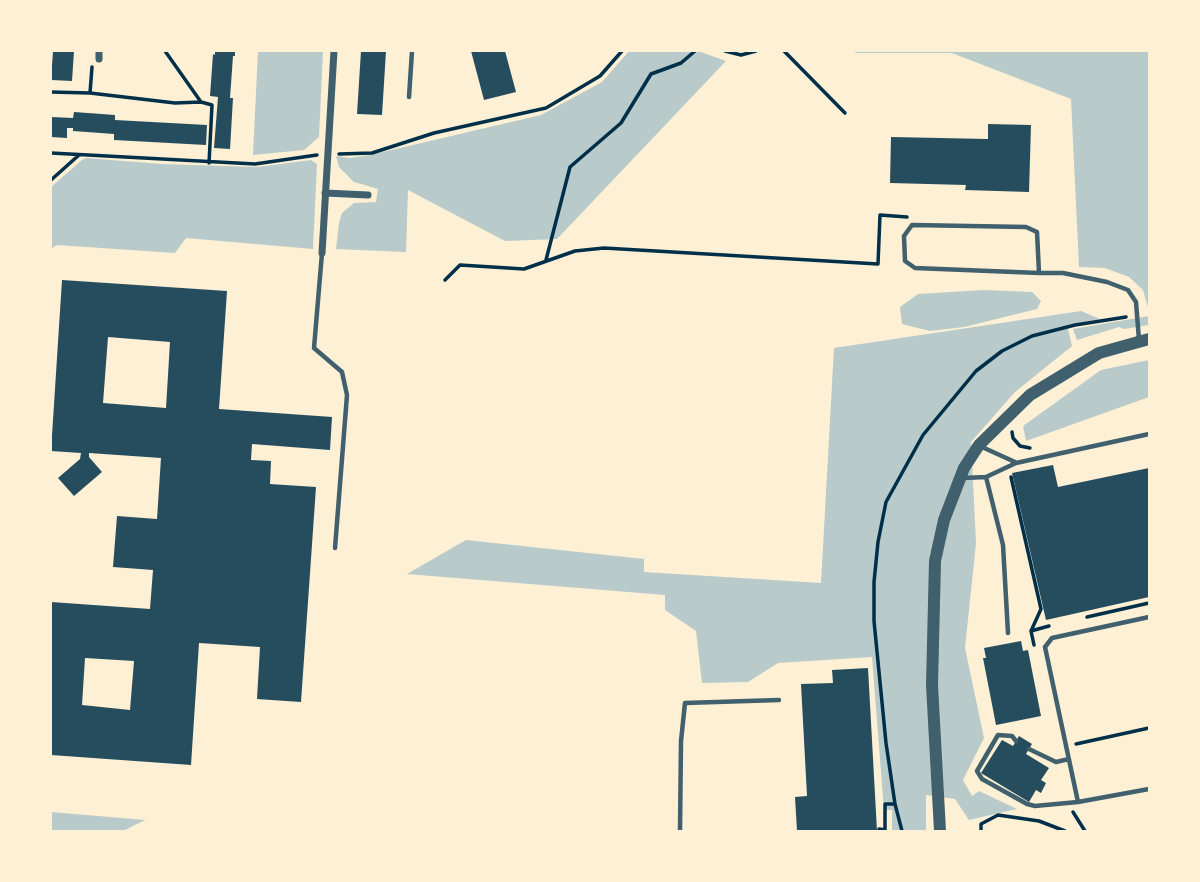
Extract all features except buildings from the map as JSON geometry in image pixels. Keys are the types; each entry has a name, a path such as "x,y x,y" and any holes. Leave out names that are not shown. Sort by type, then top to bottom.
{"street":[{"path":"322,253 334,51"},
{"path":"325,193 368,195"},
{"path":"940,831 932,685 934,561 944,520 960,478 979,445 1030,395 1099,353 1144,340"}],"lane":[{"path":"409,97 412,51"},
{"path":"1039,273 1037,232 1026,227 912,225 904,236 905,261 915,268 1039,273 1063,273 1107,282 1128,290 1136,302 1144,340"},
{"path":"322,253 314,348 342,372 347,395 335,548"},
{"path":"960,478 986,477 1016,463 1149,434"},
{"path":"979,445 1016,463"},
{"path":"986,477 1003,545 1008,633"},
{"path":"1078,802 1045,647 1052,638 1149,617"},
{"path":"680,831 681,741 685,703 779,700"},
{"path":"1016,741 1012,736 998,735 977,771 982,779 1035,806 1078,802 1149,789"},
{"path":"1029,749 1056,762 1069,760"}],"path":[{"path":"165,51 201,102"},
{"path":"51,153 255,164 327,153 372,153 434,133 546,108 600,76 622,51"},
{"path":"546,261 570,167 621,124 652,75 681,64 695,51"},
{"path":"725,51 741,55 756,51"},
{"path":"783,51 845,113"},
{"path":"90,93 93,63 99,55"},
{"path":"51,92 212,104 209,163"},
{"path":"51,180 79,155"},
{"path":"445,280 460,265 524,269 575,251 604,248 878,264 880,215 907,216 912,225"},
{"path":"1004,420 1012,429 1013,439 1020,446 1036,450 1036,458"},
{"path":"1010,472 1041,609 1031,631 1037,657"},
{"path":"1066,746 1149,728"},
{"path":"1068,802 1085,831"},
{"path":"879,831 885,830 885,804 895,804"},
{"path":"981,831 981,824 998,815 1039,821 1065,831"}],"shaded area":[{"path":"258,51 323,51 319,137 304,150 253,155"},
{"path":"629,51 698,51 726,61 557,239 505,241 408,190 406,252 336,249 342,213 354,203 376,202 378,189 354,182 339,167 336,156 350,158 370,155 541,115 602,82"},
{"path":"853,51 1149,51 1149,311 1143,290 1129,277 1105,268 1079,267 1071,99 952,53"},
{"path":"86,158 257,167 311,160 317,164 313,249 186,238 175,253 57,245 51,249 51,187"},
{"path":"984,290 1032,292 1041,301 1037,309 964,327 930,331 902,324 900,307 918,294"},
{"path":"1081,311 1100,319 1067,325 1072,346 1015,392 971,442 976,543 965,648 984,738 963,780 972,796 979,791 1017,809 969,820 955,799 926,795 926,831 892,831 892,810 884,810 872,657 778,663 748,682 702,683 696,631 665,610 665,595 407,574 466,540 644,559 644,572 821,583 834,348"},
{"path":"1149,316 1149,325 1124,329 1119,327 1077,340 1073,329"},
{"path":"1149,360 1149,397 1026,441 1023,426 1101,370"},
{"path":"51,812 145,820 123,831 51,831"}]}
